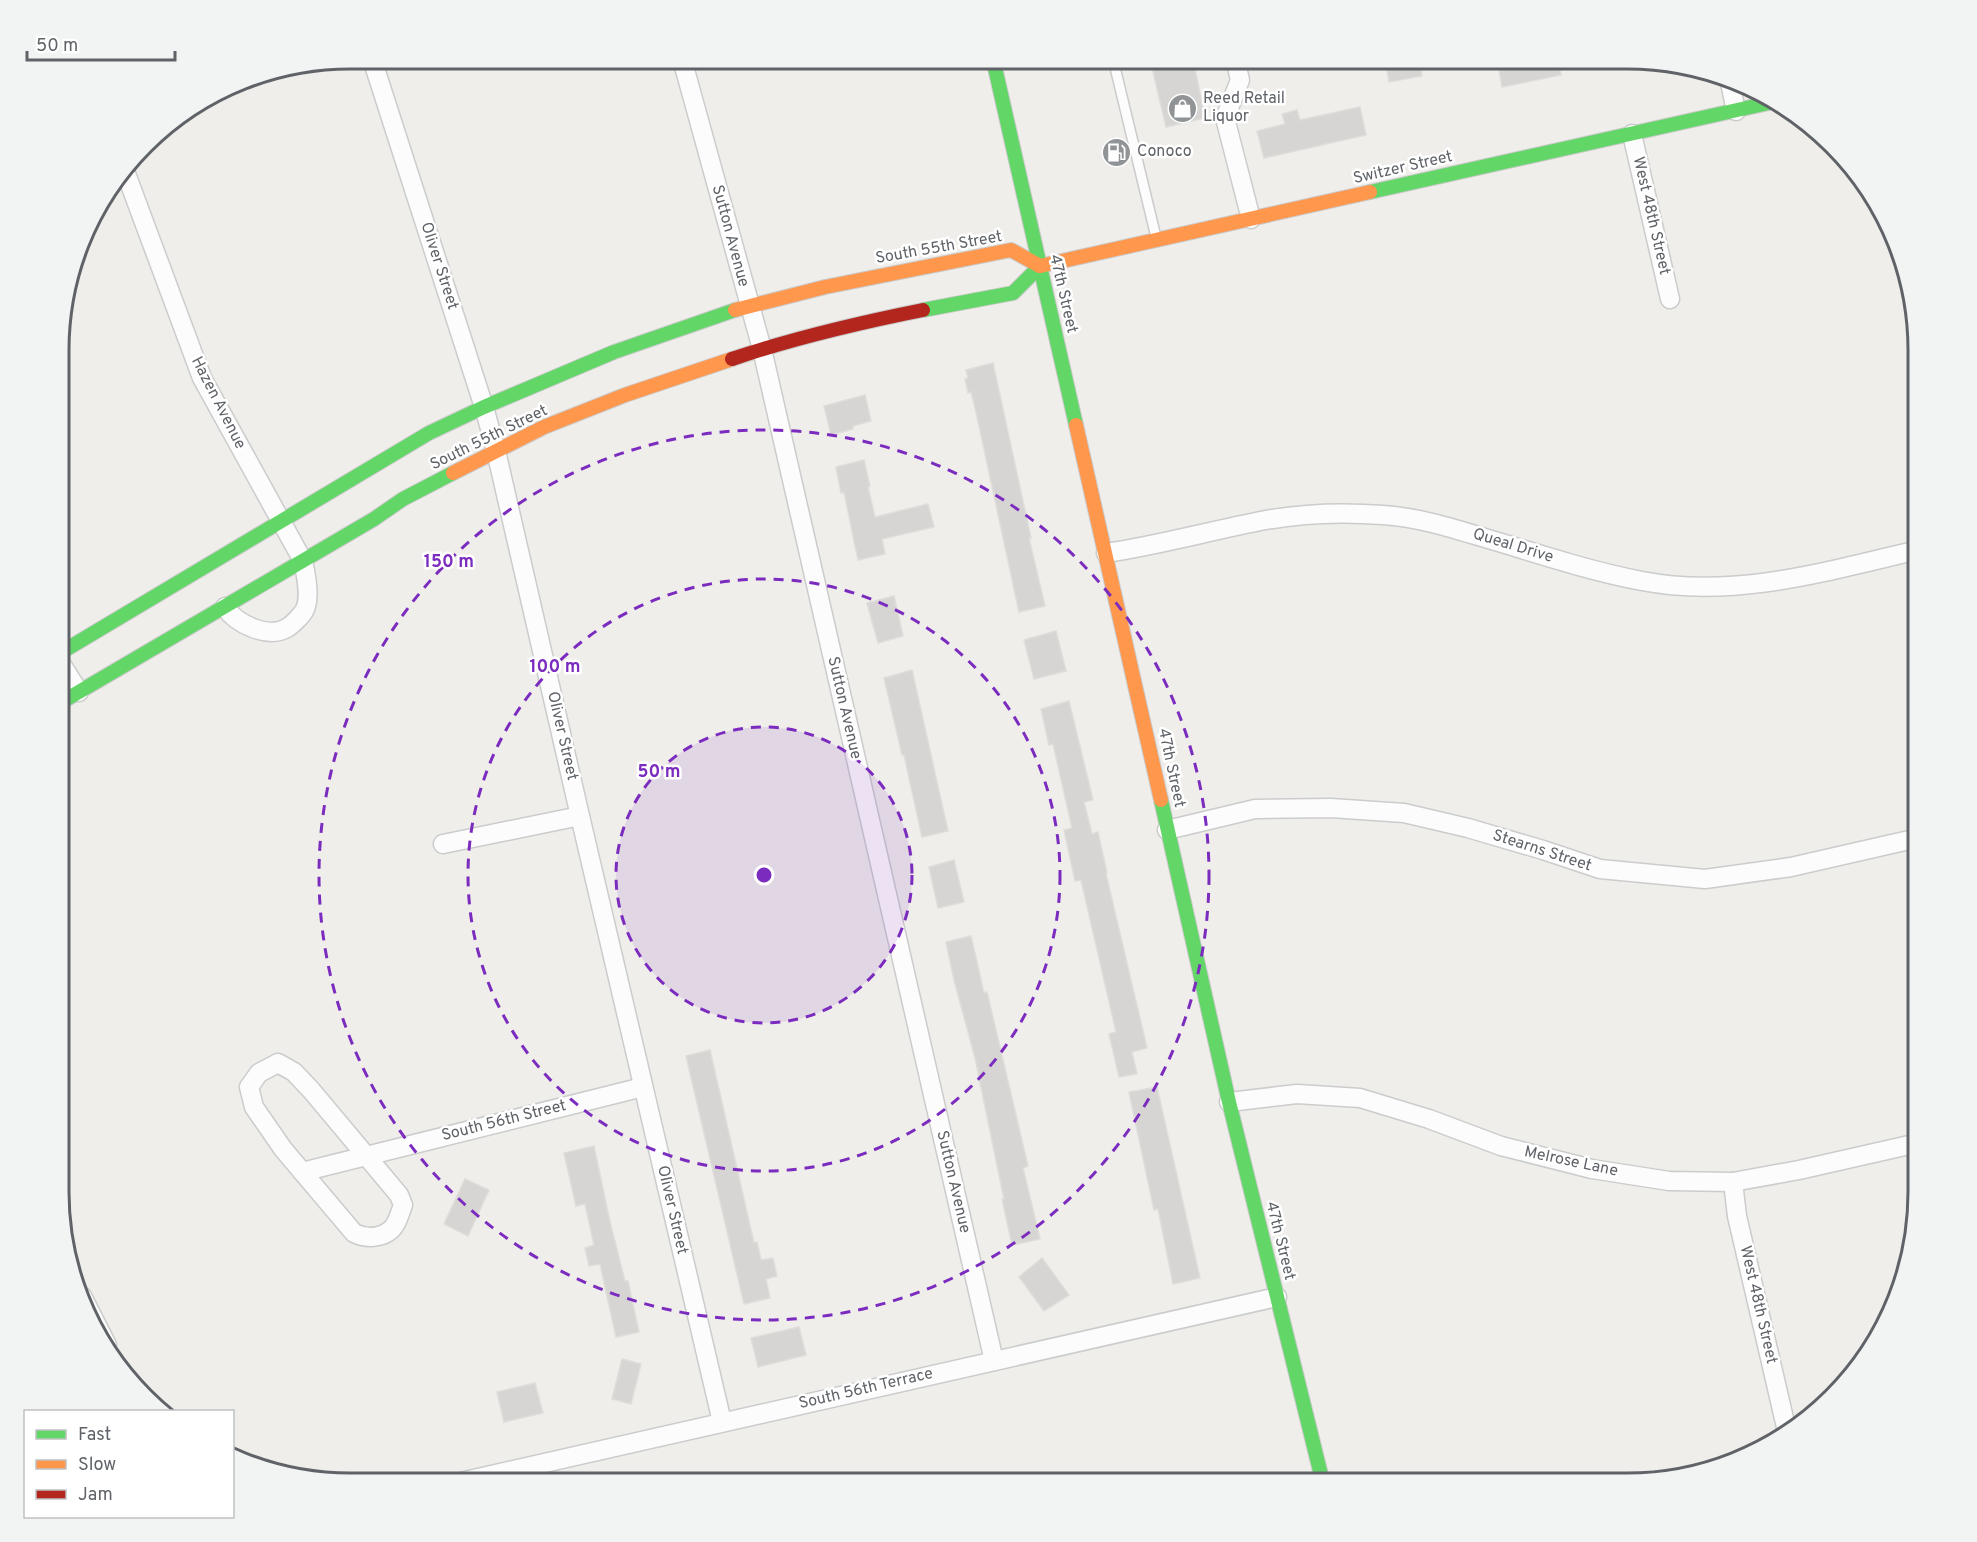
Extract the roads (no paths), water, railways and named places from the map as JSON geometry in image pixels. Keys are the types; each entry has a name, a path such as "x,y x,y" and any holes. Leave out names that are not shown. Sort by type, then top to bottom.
{"street":[{"name":"Oliver Street","path":"376,69 496,451 722,1422"},
{"name":"Sutton Avenue","path":"685,69 762,350 994,1360"},
{"name":"47th Street","path":"995,69 1107,553 1229,1102 1321,1473"},
{"path":"1237,69 1240,80 1225,118 1251,219"},
{"path":"1731,89 1736,111"},
{"name":"Switzer Street","path":"1040,266 1763,104"},
{"name":"West 48th Street","path":"1632,134 1670,299"},
{"name":"Hazen Avenue","path":"128,178 202,378 303,561"},
{"name":"South 55th Street","path":"69,648 429,434 484,407 614,352 749,305 825,286 1011,250 1040,266 1013,293 858,323 762,350 625,395 544,427 403,500 69,698"},
{"name":"Queal Drive","path":"1107,553 1267,520 1327,513 1386,515 1445,526 1632,579 1690,586 1745,585 1793,579 1908,552"},
{"path":"225,607 229,613 244,624 267,632 286,628 305,610 308,582 303,561"},
{"path":"69,676 79,692"},
{"name":"Stearns Street","path":"1167,830 1255,809 1331,808 1404,813 1468,828 1600,869 1705,879 1791,867 1908,840"},
{"path":"443,844 580,816"},
{"path":"278,1063 294,1072 364,1155 399,1195 403,1205 396,1225 384,1235 366,1239 354,1233 283,1149 254,1107 249,1087 259,1073 278,1063"},
{"name":"South 56th Street","path":"302,1172 643,1086"},
{"name":"Melrose Lane","path":"1229,1102 1297,1094 1360,1098 1429,1119 1500,1146 1592,1169 1669,1181 1732,1182 1799,1170 1908,1145"},
{"name":"West 48th Street","path":"1732,1182 1737,1216 1785,1424"},
{"name":"South 56th Terrace","path":"500,1473 1277,1297"}],"lane":[{"path":"1115,69 1156,240"}],"place":[{"name":"Reed Retail Liquor","path":"1182,108"},
{"name":"Conoco","path":"1116,152"}]}
